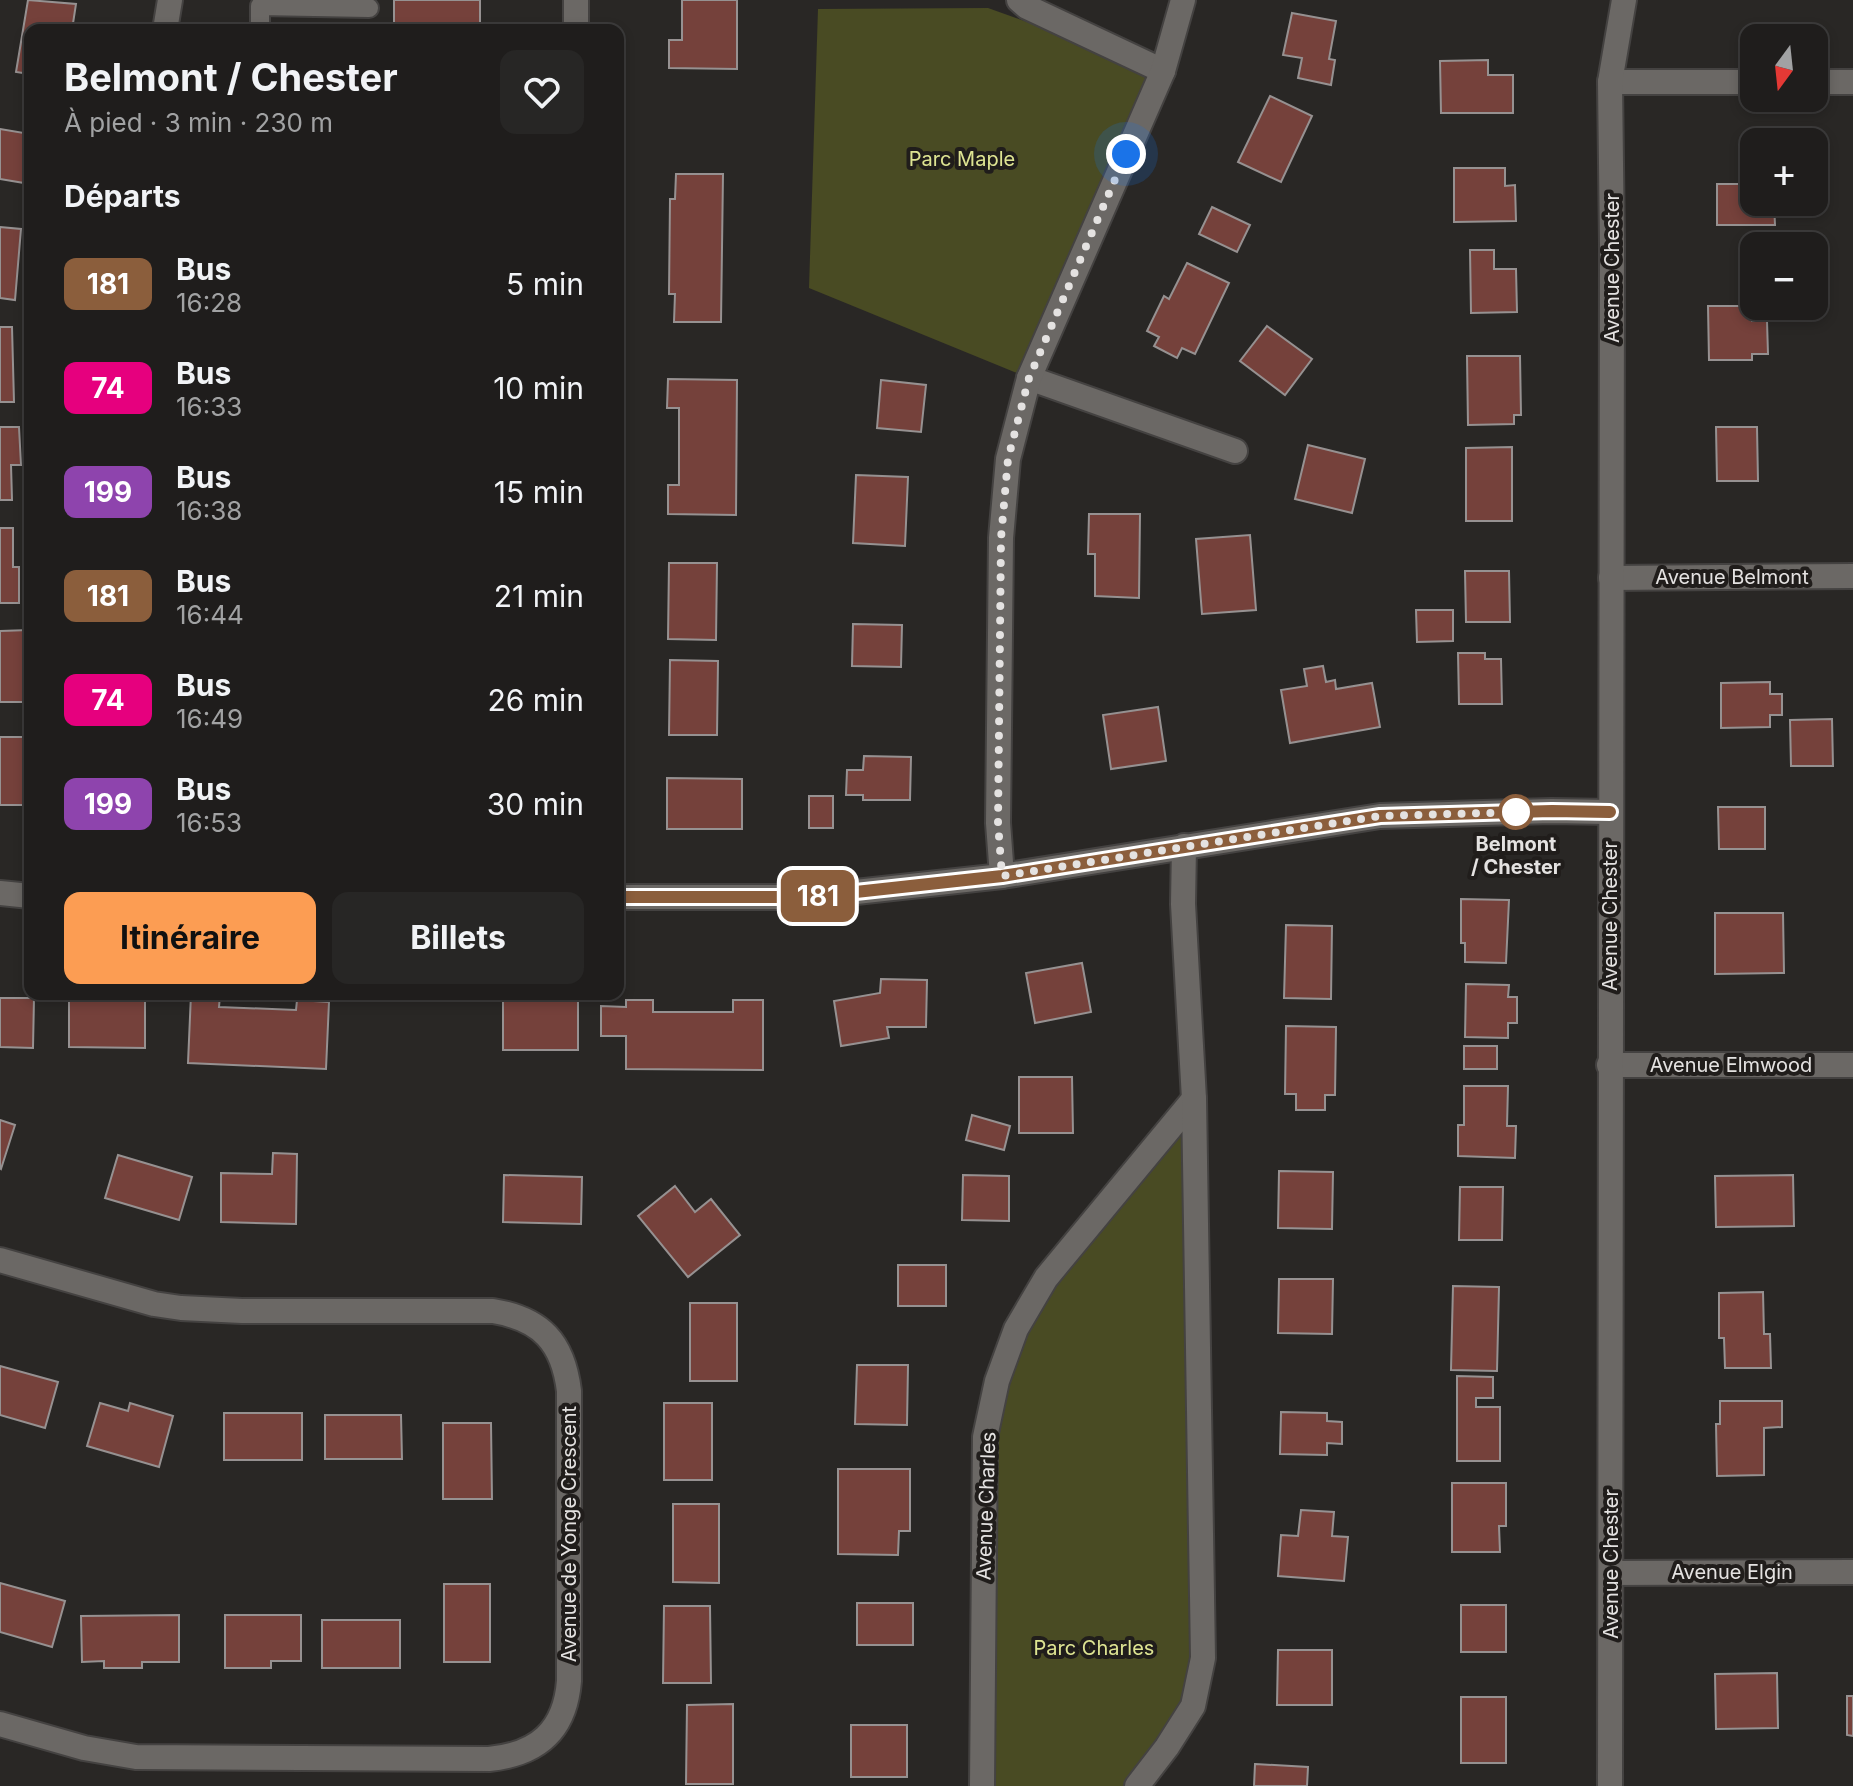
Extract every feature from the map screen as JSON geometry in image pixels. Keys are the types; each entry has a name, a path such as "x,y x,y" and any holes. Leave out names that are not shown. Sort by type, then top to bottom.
{"street":[{"path":"166,24 170,0"},
{"path":"576,0 576,24"},
{"path":"1019,0 1027,7 1163,71"},
{"path":"1002,876 998,823 1001,538 1008,459 1029,378 1163,71 1183,0"},
{"name":"Avenue Chester","path":"1610,1786 1610,82 1624,0"},
{"path":"1610,82 1740,82"},
{"path":"1828,82 1853,82"},
{"path":"1029,378 1235,451"},
{"name":"Avenue Belmont","path":"1611,578 1853,576"},
{"path":"624,897 810,897 1002,876 1380,816 1610,812"},
{"path":"1137,1786 1193,1706 1203,1658 1194,1099 1183,904 1184,846"},
{"path":"0,893 24,895"},
{"name":"Avenue Elmwood","path":"1609,1065 1853,1065"},
{"name":"Avenue Charles","path":"982,1786 985,1437 997,1381 1016,1329 1046,1278 1194,1099"},
{"name":"Avenue de Yonge Crescent","path":"0,1260 154,1304 181,1308 242,1311 493,1311 528,1320 552,1341 561,1355 567,1381 569,1681 562,1715 542,1742 509,1757 489,1759 136,1757 84,1748 0,1724"},
{"name":"Avenue Elgin","path":"1612,1573 1853,1572"}],"lane":[{"path":"260,24 260,6 369,8"}],"green space":[{"name":"Parc Maple","path":"988,8 1163,71 1029,378 809,288 818,9"},
{"name":"Parc Charles","path":"1194,1099 1193,1706 1137,1786 982,1786 985,1437 1016,1329"}],"building":[{"path":"28,0 76,4 73,24 24,24"},
{"path":"394,0 480,0 480,24 394,24"},
{"path":"682,0 737,0 737,69 669,68 669,40 682,40"},
{"path":"1292,13 1336,21 1329,59 1335,60 1331,85 1298,78 1302,58 1283,55"},
{"path":"24,24 24,73 16,72"},
{"path":"1488,60 1488,75 1513,75 1513,113 1441,113 1440,61"},
{"path":"1270,96 1312,116 1281,182 1238,162"},
{"path":"0,129 24,133 24,183 0,179"},
{"path":"1454,168 1505,168 1505,186 1515,185 1516,221 1454,222"},
{"path":"676,174 723,174 721,322 674,322 675,294 669,294 670,199 675,199"},
{"path":"1717,184 1740,184 1740,216 1775,216 1775,225 1717,225"},
{"path":"1212,207 1250,225 1237,252 1199,234"},
{"path":"0,227 21,229 15,300 0,298"},
{"path":"1470,250 1494,250 1494,269 1516,269 1517,312 1471,313"},
{"path":"1187,263 1229,283 1195,354 1182,348 1177,358 1154,346 1159,337 1147,331 1164,296 1169,299"},
{"path":"1708,306 1740,306 1740,320 1767,321 1768,354 1752,354 1752,360 1709,360"},
{"path":"1267,326 1312,359 1285,395 1240,361"},
{"path":"0,327 12,327 14,402 0,402"},
{"path":"1467,356 1520,356 1521,415 1514,415 1514,424 1468,425"},
{"path":"668,379 737,380 736,515 668,514 668,485 679,485 679,408 667,408"},
{"path":"881,380 926,385 921,432 877,428"},
{"path":"0,427 19,427 21,465 11,465 12,500 0,500"},
{"path":"1716,427 1757,427 1758,481 1717,481"},
{"path":"1308,445 1365,459 1352,513 1295,499"},
{"path":"1512,447 1512,521 1466,521 1466,448"},
{"path":"856,475 908,477 905,546 853,543"},
{"path":"1089,514 1140,514 1139,598 1095,596 1095,554 1088,554"},
{"path":"0,528 13,528 13,567 19,567 19,603 0,603"},
{"path":"1250,535 1256,610 1202,614 1196,539"},
{"path":"669,563 717,563 716,640 668,639"},
{"path":"1465,571 1509,571 1510,622 1466,622"},
{"path":"1416,610 1453,610 1453,641 1417,642"},
{"path":"853,624 902,625 901,667 852,666"},
{"path":"24,630 24,702 0,702 0,631"},
{"path":"1458,653 1485,653 1485,659 1501,659 1502,704 1459,704"},
{"path":"670,660 718,661 717,735 669,735"},
{"path":"1323,666 1326,682 1335,680 1336,689 1372,683 1380,727 1290,743 1281,690 1307,686 1304,669"},
{"path":"1770,682 1770,694 1782,694 1782,715 1770,715 1770,727 1721,728 1721,683"},
{"path":"1158,707 1166,761 1111,769 1103,715"},
{"path":"1832,719 1833,766 1791,766 1790,720"},
{"path":"0,737 24,737 24,805 0,805"},
{"path":"864,756 911,757 910,800 863,800 863,795 846,795 847,770 863,770"},
{"path":"667,778 742,779 742,829 667,829"},
{"path":"809,796 833,796 833,828 809,828"},
{"path":"1718,807 1765,807 1765,849 1719,849"},
{"path":"1461,899 1509,900 1506,963 1465,962 1465,943 1461,943"},
{"path":"1715,913 1783,913 1784,973 1715,974"},
{"path":"1286,925 1332,926 1331,999 1284,998"},
{"path":"1082,963 1091,1012 1035,1023 1026,973"},
{"path":"881,979 927,980 926,1027 887,1027 889,1038 841,1046 834,1001 880,993"},
{"path":"1466,984 1509,985 1508,997 1517,997 1517,1023 1508,1023 1508,1038 1465,1037"},
{"path":"0,998 34,1000 33,1048 0,1047"},
{"path":"69,1000 145,1000 145,1048 69,1047"},
{"path":"191,1000 220,1000 219,1007 296,1010 297,1000 329,1002 326,1069 188,1063"},
{"path":"626,1000 653,1000 653,1012 733,1012 733,1000 763,1000 763,1070 626,1069 626,1036 601,1036 601,1006 626,1007"},
{"path":"503,1001 578,1001 578,1050 503,1050"},
{"path":"1286,1026 1336,1027 1335,1095 1325,1095 1325,1110 1296,1110 1296,1094 1285,1094"},
{"path":"1464,1046 1497,1046 1497,1069 1464,1069"},
{"path":"1019,1077 1072,1077 1073,1133 1019,1133"},
{"path":"1464,1086 1508,1086 1507,1126 1516,1126 1515,1158 1458,1156 1458,1125 1464,1125"},
{"path":"972,1115 1010,1126 1004,1150 966,1140"},
{"path":"0,1120 15,1125 1,1169 0,1168"},
{"path":"273,1153 297,1154 296,1224 221,1222 221,1173 272,1174"},
{"path":"118,1155 192,1177 179,1220 105,1198"},
{"path":"1279,1171 1333,1172 1332,1229 1278,1228"},
{"path":"504,1175 582,1177 581,1224 503,1222"},
{"path":"963,1175 1009,1176 1009,1221 962,1220"},
{"path":"1793,1175 1794,1226 1716,1227 1715,1176"},
{"path":"675,1186 695,1212 711,1199 740,1235 688,1277 638,1216"},
{"path":"1460,1187 1503,1187 1502,1240 1459,1240"},
{"path":"898,1265 946,1265 946,1306 898,1306"},
{"path":"1279,1279 1333,1279 1332,1334 1278,1333"},
{"path":"1453,1286 1499,1287 1497,1371 1451,1370"},
{"path":"1763,1292 1764,1334 1770,1334 1771,1368 1725,1368 1724,1338 1719,1338 1719,1293"},
{"path":"690,1303 737,1303 737,1381 690,1381"},
{"path":"857,1365 908,1365 907,1425 855,1424"},
{"path":"0,1366 58,1382 45,1428 0,1415"},
{"path":"1457,1376 1493,1377 1493,1398 1476,1398 1476,1407 1500,1407 1500,1461 1457,1461"},
{"path":"1720,1401 1782,1401 1782,1427 1764,1428 1764,1475 1717,1476 1716,1424 1720,1424"},
{"path":"100,1403 128,1411 130,1403 173,1416 159,1467 87,1446"},
{"path":"664,1403 712,1403 712,1480 664,1480"},
{"path":"1281,1412 1327,1413 1327,1421 1342,1422 1342,1444 1327,1443 1327,1455 1280,1454"},
{"path":"224,1413 302,1413 302,1460 224,1460"},
{"path":"325,1415 401,1415 402,1459 325,1459"},
{"path":"443,1423 491,1423 492,1499 443,1499"},
{"path":"838,1469 910,1469 910,1531 899,1531 898,1555 838,1554"},
{"path":"1452,1483 1506,1483 1506,1526 1499,1526 1500,1552 1452,1552"},
{"path":"673,1504 719,1504 719,1583 673,1582"},
{"path":"1301,1510 1334,1512 1332,1536 1348,1537 1344,1581 1278,1576 1281,1535 1298,1536"},
{"path":"0,1583 65,1601 52,1647 0,1632"},
{"path":"444,1584 490,1584 490,1662 444,1662"},
{"path":"857,1603 913,1603 913,1645 857,1645"},
{"path":"1461,1605 1506,1605 1506,1652 1461,1652"},
{"path":"664,1606 710,1606 711,1683 663,1683"},
{"path":"179,1615 179,1662 142,1662 142,1668 104,1668 104,1661 82,1662 81,1616"},
{"path":"225,1615 301,1615 301,1661 271,1661 271,1668 225,1668"},
{"path":"322,1620 400,1620 400,1668 322,1668"},
{"path":"1278,1650 1332,1650 1332,1705 1277,1705"},
{"path":"1777,1673 1778,1728 1716,1729 1715,1674"},
{"path":"1847,1696 1853,1696 1853,1736 1847,1735"},
{"path":"1461,1697 1506,1697 1506,1763 1461,1763"},
{"path":"733,1704 733,1784 686,1784 687,1705"},
{"path":"851,1725 907,1725 907,1777 851,1777"},
{"path":"1255,1764 1308,1767 1307,1786 1254,1786"}],"bus line":[{"name":"181","path":"624,897 810,897 1002,876 1380,816 1610,812"}],"place":[{"name":"Belmont / Chester","path":"1516,812"}],"route":[{"path":"1126,154 1029,378 1008,459 1001,538 998,823 1002,876 1380,816 1523,812 1516,812"}]}
